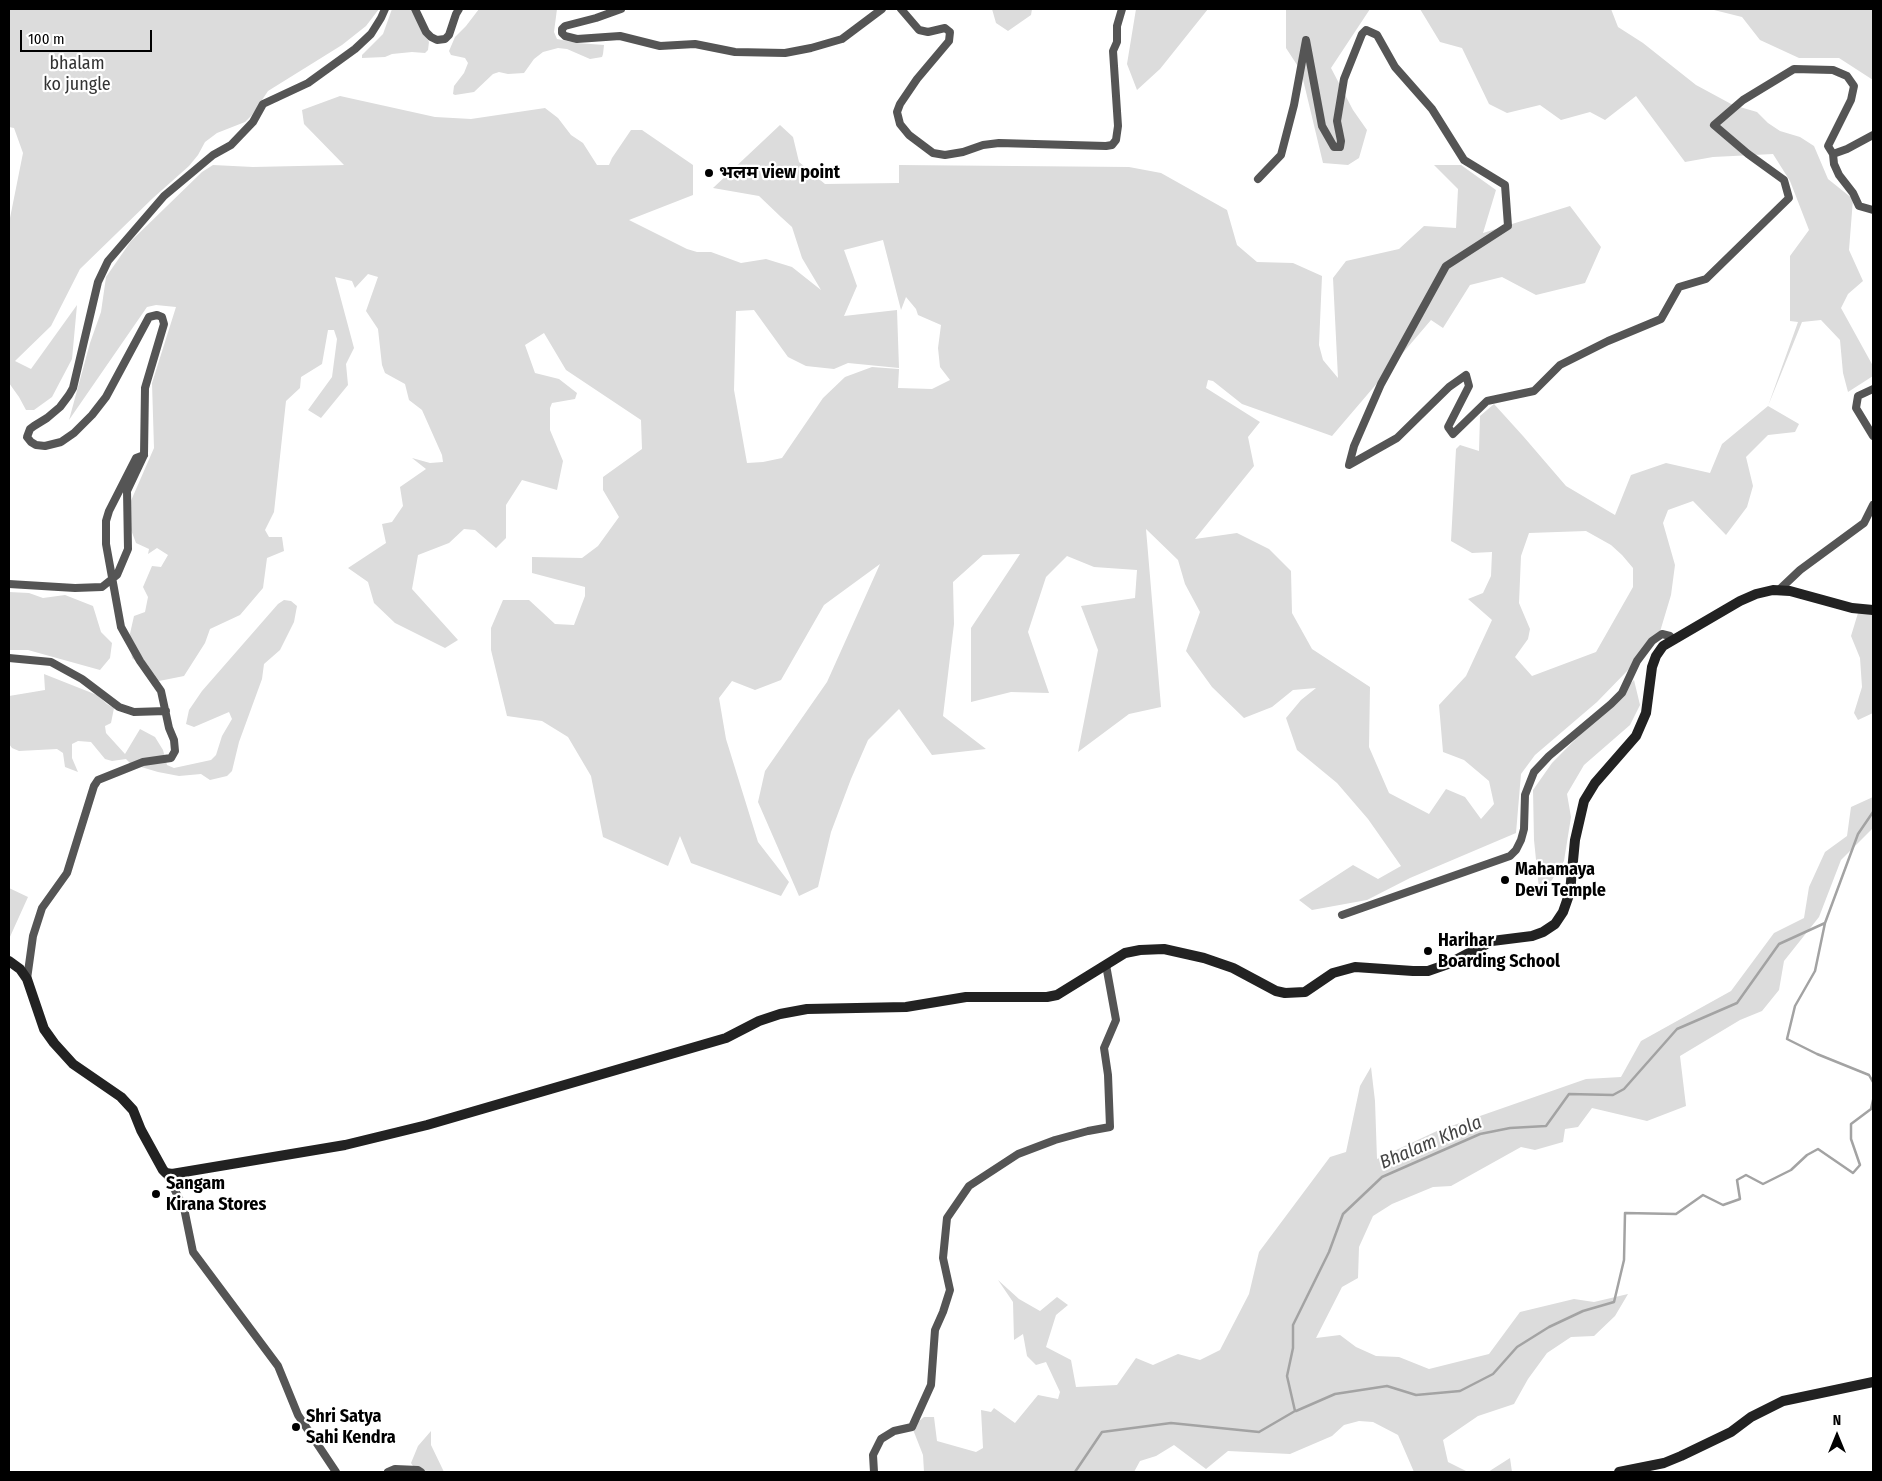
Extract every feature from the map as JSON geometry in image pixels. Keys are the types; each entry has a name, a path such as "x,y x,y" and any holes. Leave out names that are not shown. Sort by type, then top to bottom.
{"main road":[{"path":"9,961 20,969 27,979 44,1029 54,1043 73,1064 122,1098 133,1110 141,1130 166,1173 177,1174 345,1146 427,1125 726,1038 759,1021 780,1014 807,1009 906,1007 966,997 1047,997 1064,991 1074,983 1130,951 1164,949 1204,958 1233,968 1276,991 1295,994 1304,992 1344,969 1366,966 1400,970 1428,970 1448,964 1480,945 1492,941 1532,936 1543,932 1555,924 1563,912 1570,892 1575,840 1584,801 1595,783 1636,736 1646,712 1649,679 1656,656 1663,646 1740,601 1766,591 1780,589 1852,608 1873,610"},
{"path":"1619,1472 1664,1463 1681,1456 1731,1432 1751,1417 1783,1401 1873,1382"}],"street":[{"path":"9,584 102,587 112,580 121,568 128,549 127,492 144,455 145,388 164,324 162,318 157,315 148,318 106,397 79,428 65,439 52,445 36,445 27,437 30,429 48,418 60,407 73,388 101,272 123,242 164,196 213,155 231,145 253,122 263,104 308,83 355,49 371,34 385,9"},
{"path":"415,9 426,32 437,40 445,39 449,35 459,9"},
{"path":"621,9 565,26 562,32 565,36 578,39 620,36 660,46 695,44 734,52 785,53 842,39 882,9"},
{"path":"901,9 919,30 928,32 945,28 950,32 949,41 917,80 900,104 897,112 900,124 909,136 933,153 945,155 998,143 1112,145 1116,140 1118,126 1113,51 1117,42 1117,26 1122,9"},
{"path":"1258,179 1281,155 1294,105 1306,40 1322,126 1334,147 1340,147 1341,142 1337,121 1344,79 1362,34 1366,30 1377,36 1395,67 1432,109 1464,160 1505,185 1508,226 1446,266 1381,384 1354,446 1349,466 1397,438 1449,387 1466,375 1469,386 1448,427 1453,434 1486,401 1534,391 1560,364 1608,341 1662,319 1679,287 1706,279 1789,198 1784,180 1748,154 1714,125 1743,100 1794,69 1827,68 1847,76 1854,86 1851,100 1828,146 1833,154 1834,164 1839,175 1853,193 1859,206 1873,210"},
{"path":"1833,154 1848,149 1873,135"},
{"path":"1873,390 1858,396 1856,408 1873,436"},
{"path":"27,979 33,936 42,908 67,872 94,786 98,780 144,762 171,758 175,751 174,740 161,691 140,662 122,627 106,544 106,522 109,511 136,458 144,455"},
{"path":"1780,589 1800,570 1864,523 1873,504"},
{"path":"1342,915 1510,856 1522,840 1525,794 1534,772 1549,756 1622,694 1637,661 1652,641 1662,634 1673,639"},
{"path":"9,658 51,662 82,679 119,707 134,712 166,711"},
{"path":"874,1472 873,1455 881,1439 894,1431 912,1427 930,1386 935,1330 944,1312 950,1290 944,1258 947,1218 969,1186 1018,1154 1055,1140 1110,1127 1108,1075 1104,1048 1116,1020 1106,965"},
{"path":"166,1173 184,1208 194,1252 278,1366 298,1415 336,1472"},
{"path":"388,1472 395,1468 418,1470 421,1472"}],"green space":[{"name":"bhalam ko jungle","path":"9,9 379,9 366,26 342,45 268,91 245,122 217,133 205,142 189,166 80,269 51,326 15,361 31,369 77,305 72,359 52,397 34,410 26,410 9,383 9,223 23,153 14,128 9,127"},
{"path":"392,9 410,9 429,42 428,50 425,53 412,52 392,54 385,57 362,58 362,55 383,34"},
{"path":"479,9 557,9 554,32 557,39 604,45 602,57 590,59 567,49 558,48 543,52 534,59 524,73 508,74 499,72 493,74 474,92 455,95 453,94 454,86 464,73 468,63 465,58 451,55 449,51 455,37"},
{"path":"992,9 1032,9 1031,15 1008,31 996,23"},
{"path":"1136,9 1208,9 1160,69 1137,90 1127,64"},
{"path":"1286,9 1370,9 1331,68 1353,110 1367,130 1359,158 1348,165 1323,163 1301,71 1286,48"},
{"path":"1420,9 1611,9 1618,27 1643,43 1696,85 1733,105 1757,112 1780,131 1800,137 1814,146 1828,179 1853,199 1849,250 1863,281 1848,294 1841,308 1873,366 1873,376 1848,392 1843,373 1840,340 1821,320 1802,322 1768,406 1798,322 1790,321 1790,256 1809,230 1790,181 1773,154 1713,157 1685,162 1636,96 1605,120 1590,112 1561,120 1540,105 1507,113 1489,104 1462,48 1440,42"},
{"path":"1710,9 1873,9 1873,80 1839,58 1799,58 1760,40 1742,17"},
{"path":"340,96 435,117 471,119 545,108 558,118 571,135 583,143 597,165 609,165 631,130 642,130 693,165 693,195 629,220 687,249 697,252 711,252 741,263 766,259 792,267 821,290 802,258 792,227 759,196 713,188 780,125 793,137 799,162 825,184 899,183 899,165 1129,167 1161,173 1227,210 1237,245 1257,262 1293,263 1322,276 1319,345 1323,360 1338,378 1333,278 1346,261 1399,249 1424,226 1456,228 1458,189 1434,165 1461,165 1496,190 1483,233 1570,206 1601,247 1585,283 1536,295 1502,277 1470,285 1443,328 1431,320 1332,436 1242,404 1213,381 1208,380 1206,388 1260,422 1248,437 1254,466 1195,539 1237,533 1269,549 1291,571 1292,613 1312,649 1370,687 1369,747 1389,793 1429,814 1446,789 1465,797 1481,819 1494,804 1489,781 1464,760 1443,752 1439,705 1466,676 1492,620 1468,599 1483,593 1491,576 1492,552 1472,553 1451,541 1456,449 1460,445 1479,451 1480,416 1494,404 1566,486 1615,515 1631,475 1666,463 1710,473 1722,444 1768,406 1799,424 1795,432 1768,435 1746,457 1753,486 1747,507 1726,535 1693,501 1668,510 1663,523 1675,565 1671,595 1659,635 1597,702 1535,755 1521,774 1516,833 1410,878 1367,900 1312,910 1299,900 1353,865 1378,879 1401,866 1368,819 1337,783 1297,750 1286,718 1301,700 1316,688 1293,690 1272,707 1244,718 1212,687 1186,651 1200,612 1185,584 1178,560 1146,529 1161,707 1129,714 1078,752 1098,650 1081,606 1135,598 1137,570 1094,567 1067,556 1046,577 1028,632 1049,693 1011,692 971,702 971,628 1020,554 983,555 953,582 954,624 943,716 986,749 932,755 899,709 868,740 831,832 818,887 799,896 758,802 765,771 827,682 880,564 824,605 781,680 755,690 732,681 719,698 726,739 758,842 789,882 781,896 691,863 680,836 668,866 603,837 591,776 568,737 542,721 507,716 491,650 491,628 503,600 529,600 555,624 574,625 585,596 585,587 532,573 532,557 582,558 598,546 619,517 603,490 603,477 642,449 641,420 566,370 544,333 525,345 535,373 559,379 577,393 575,399 552,403 550,408 550,430 563,461 557,490 522,480 506,505 506,538 496,548 475,530 464,529 449,543 418,555 412,589 458,640 445,648 395,623 374,603 368,582 348,568 386,543 382,524 392,522 403,506 400,487 426,469 412,458 430,463 443,462 442,455 422,410 409,400 405,384 385,373 382,365 378,329 366,311 378,277 368,274 355,288 352,281 335,277 354,348 346,364 348,385 321,418 308,410 332,377 337,339 334,330 328,330 322,364 301,377 300,388 286,401 274,512 265,530 269,537 282,537 284,551 267,558 263,588 240,615 210,629 205,643 184,676 159,681 132,658 129,638 134,616 145,612 148,597 143,587 152,566 161,567 168,555 157,548 148,554 149,549 136,543 128,522 130,503 154,448 152,383 176,307 156,305 147,307 69,420 90,343 101,312 106,277 131,241 202,172 213,165 253,167 344,165 304,124 302,110","holes":["883,240 901,310 906,297 916,309 918,315 941,325 938,348 940,367 950,380 932,389 898,388 899,369 872,367 845,377 823,398 782,458 747,463 734,390 736,311 754,310 788,357 806,366 834,369 848,363 899,368 897,310 844,316 857,286 844,250","1586,531 1611,545 1633,568 1633,587 1596,652 1532,676 1515,657 1528,639 1530,629 1519,603 1521,556 1529,533"]},
{"path":"9,592 29,593 43,598 65,595 93,606 101,632 112,643 110,658 100,670 28,650 9,650"},
{"path":"284,600 291,601 297,606 294,622 280,650 264,664 262,679 239,742 232,771 227,776 210,780 201,774 179,776 158,772 131,764 126,759 112,761 105,759 91,742 78,741 72,744 72,758 78,772 65,767 63,753 57,749 19,751 12,748 9,744 9,696 45,690 44,674 97,695 114,708 111,723 105,726 106,733 125,754 140,729 155,737 163,750 167,765 174,768 211,760 216,755 222,736 232,719 229,712 194,727 186,724 189,710 202,691 278,604"},
{"path":"1858,613 1873,613 1873,713 1858,720 1854,713 1862,687 1860,658 1851,636"},
{"path":"1634,680 1640,705 1630,725 1584,765 1567,794 1571,817 1564,861 1540,899 1534,840 1533,790 1552,763"},
{"path":"1873,797 1873,828 1841,860 1819,917 1784,961 1779,990 1762,1011 1740,1020 1680,1056 1686,1106 1647,1121 1592,1108 1578,1127 1565,1129 1563,1142 1535,1150 1521,1147 1451,1186 1433,1187 1392,1204 1373,1216 1359,1247 1358,1278 1342,1287 1316,1338 1340,1335 1356,1347 1376,1356 1399,1357 1429,1369 1489,1354 1520,1312 1574,1299 1594,1302 1628,1294 1615,1316 1594,1336 1571,1337 1547,1353 1528,1379 1514,1404 1478,1416 1443,1440 1448,1462 1468,1472 1414,1472 1398,1435 1373,1422 1359,1421 1344,1425 1332,1436 1290,1454 1228,1451 1206,1469 1174,1445 1156,1456 1140,1461 1134,1472 924,1472 923,1455 912,1427 924,1417 934,1417 937,1441 976,1452 983,1448 981,1410 991,1412 994,1408 1015,1423 1038,1395 1058,1399 1060,1392 1046,1362 1036,1365 1027,1356 1023,1334 1014,1340 1013,1302 998,1280 1019,1299 1040,1311 1057,1297 1068,1305 1056,1315 1046,1347 1071,1360 1076,1387 1117,1385 1136,1358 1153,1365 1178,1354 1200,1360 1220,1350 1249,1294 1259,1252 1330,1157 1346,1152 1360,1086 1371,1067 1375,1101 1377,1159 1437,1131 1586,1079 1621,1077 1641,1041 1731,991 1774,933 1804,918 1809,887 1825,852 1847,836 1851,807"},
{"path":"9,888 28,897 9,939"},
{"path":"431,1431 431,1445 444,1472 417,1472 411,1463 418,1446"},
{"path":"1510,1458 1512,1472 1488,1472"}],"waterway":[{"name":"Bhalam Khola","path":"1075,1472 1102,1432 1171,1423 1259,1432 1295,1411 1287,1376 1293,1348 1293,1325 1329,1252 1343,1214 1382,1177 1480,1134 1510,1128 1546,1126 1569,1094 1613,1095 1624,1089 1677,1029 1737,1003 1779,944 1825,923 1858,834 1873,812"},
{"path":"1825,923 1815,971 1795,1006 1787,1039 1817,1054 1869,1075 1873,1082"},
{"path":"1296,1411 1335,1394 1387,1386 1416,1395 1460,1391 1493,1374 1517,1347 1549,1327 1583,1311 1614,1302 1624,1260 1625,1213 1676,1214 1703,1195 1723,1205 1740,1199 1737,1180 1746,1175 1763,1184 1791,1170 1807,1155 1818,1149 1853,1173 1860,1165 1851,1139 1851,1124 1871,1109 1873,1100"}],"place":[{"name":"भलम view point","path":"709,173"},
{"name":"Mahamaya Devi Temple","path":"1505,880"},
{"name":"Harihar Boarding School","path":"1428,951"},
{"name":"Sangam Kirana Stores","path":"156,1194"},
{"name":"Shri Satya Sahi Kendra","path":"296,1427"}]}
